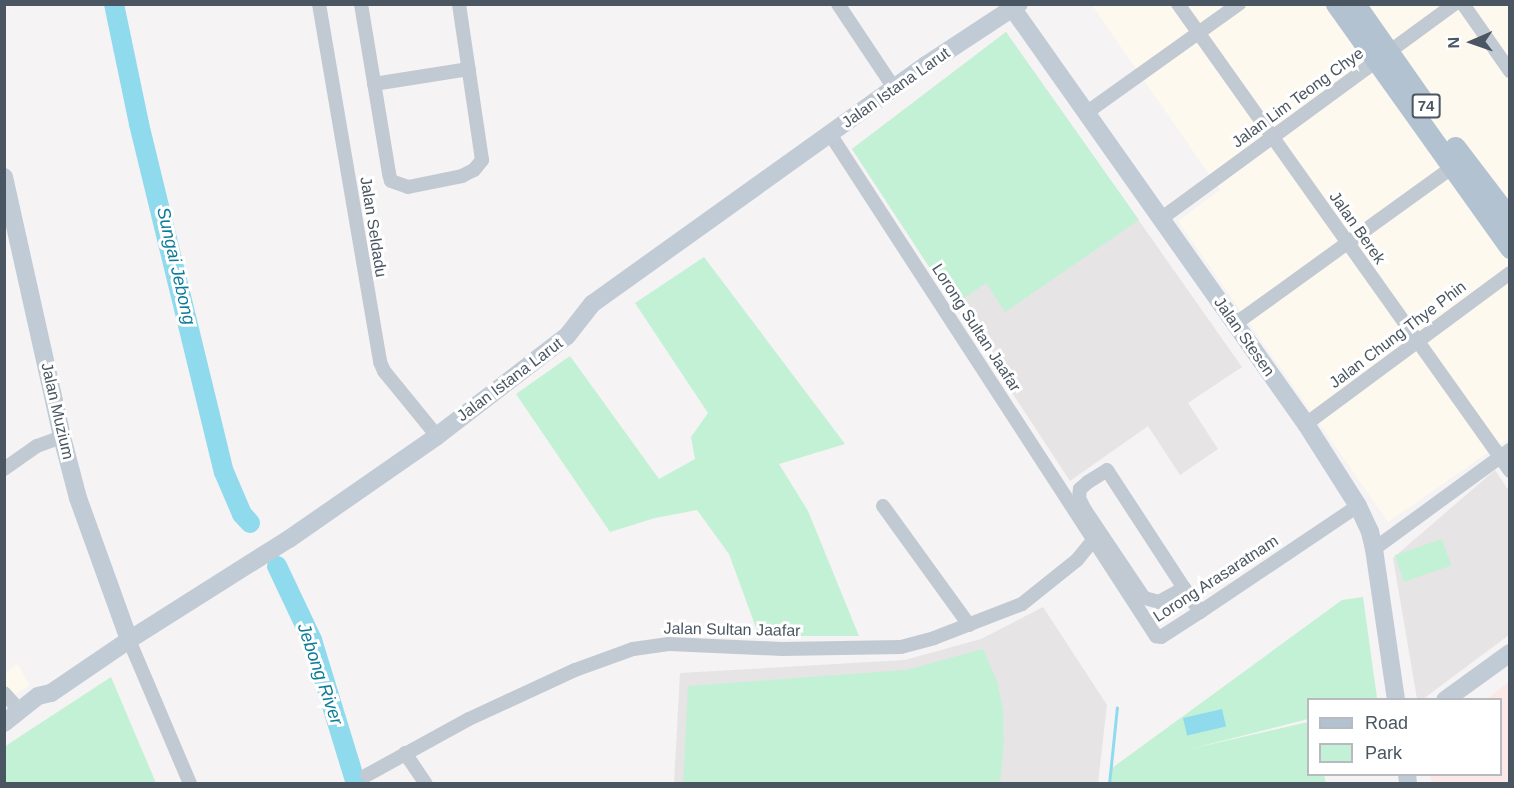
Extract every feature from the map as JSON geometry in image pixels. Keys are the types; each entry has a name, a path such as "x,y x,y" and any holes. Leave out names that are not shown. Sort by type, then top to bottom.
{"main road":[{"name":"74","path":"1336,4 1382,57 1458,163 1509,248"},
{"name":"74","path":"1355,4 1382,57"},
{"name":"Jalan Istana Larut","path":"11,718 38,696 51,693 129,640 289,539 437,436 567,336 592,304 894,88 1016,7"},
{"name":"Jalan Stesen","path":"1016,7 1086,113 1306,424 1358,506 1370,532 1374,549 1396,698"},
{"name":"74","path":"1458,163 1508,214"},
{"name":"Jalan Muzium","path":"4,177 62,437 78,498 129,640"},
{"path":"1446,698 1509,653"},
{"name":"Jalan Istana Larut","path":"4,732 43,706 51,693"}],"street":[{"name":"Jalan Seldadu","path":"319,4 380,362 384,371 437,436"},
{"path":"361,4 389,174 391,181 408,187 462,176 474,170 482,160 459,4"},
{"path":"838,4 894,88"},
{"name":"Jalan Berek","path":"1178,4 1417,341 1505,454 1509,471"},
{"path":"1086,113 1239,4"},
{"name":"Jalan Lim Teong Chye","path":"1162,218 1454,4"},
{"path":"1463,4 1509,71"},
{"path":"374,84 468,69"},
{"name":"Lorong Sultan Jaafar","path":"830,134 1093,540"},
{"path":"1235,324 1458,163"},
{"name":"Jalan Chung Thye Phin","path":"1306,424 1509,273"},
{"path":"4,469 37,446 62,437"},
{"path":"1374,549 1505,454"},
{"path":"1184,588 1159,602 1144,598 1085,510 1079,498 1080,489 1107,470 1200,612"},
{"path":"883,506 969,625"},
{"name":"Lorong Arasaratnam","path":"1093,540 1156,636 1161,637 1358,506"},
{"name":"Jalan Sultan Jaafar","path":"366,775 448,729 575,670 633,649 669,644 782,649 901,647 969,625 1022,604 1077,560 1093,540"},
{"path":"129,640 190,783"},
{"path":"4,693 11,718"},
{"path":"405,753 426,783"}],"shaded area":[{"path":"1092,5 1509,5 1509,438 1388,522 1178,221 1220,190"},
{"path":"1006,32 1242,367 1188,403 1218,449 1180,475 1148,426 1070,481 852,149"},
{"path":"1495,470 1509,491 1509,635 1424,698 1417,698 1393,558"},
{"path":"1043,607 1107,705 1098,783 674,784 680,673 905,660 981,639"},
{"path":"17,664 30,685 5,701 5,674"},
{"path":"1509,682 1509,783 1432,783 1430,776 1502,776 1502,698 1488,698"}],"green space":[{"path":"1006,32 1139,220 1005,312 986,283 954,305 852,149"},
{"path":"704,257 845,444 779,464 808,511 859,636 759,636 729,554 697,510 655,518 610,532 516,394 570,356 659,479 695,459 691,437 708,413 635,303"},
{"path":"1442,539 1451,565 1404,582 1395,555"},
{"path":"1363,597 1377,698 1307,698 1307,719 1190,749 1307,722 1307,776 1324,776 1326,783 1111,784 1112,768 1342,600"},
{"path":"983,649 997,681 1003,710 1004,744 1000,783 683,783 688,686 906,670"},
{"path":"111,677 156,783 5,783 5,748 7,745"}],"water":[{"path":"1222,709 1226,727 1187,736 1183,718"}],"waterway":[{"name":"Sungai Jebong","path":"114,4 139,124 224,472 242,514 250,523"},
{"name":"Jebong River","path":"277,566 312,640 356,784"},
{"path":"1109,784 1117,707"}]}
